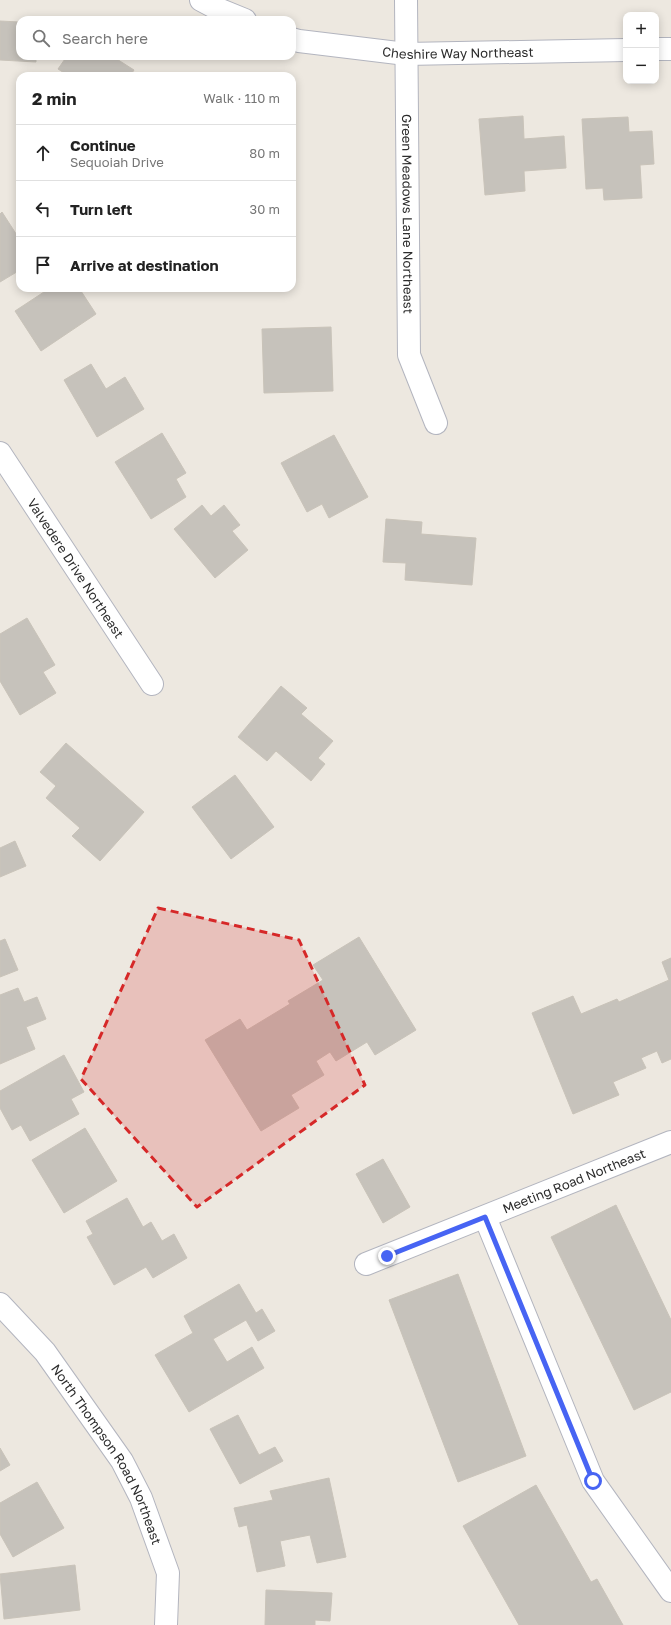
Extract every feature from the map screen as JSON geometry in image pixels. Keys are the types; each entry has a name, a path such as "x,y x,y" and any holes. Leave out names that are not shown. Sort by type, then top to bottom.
{"street":[{"path":"201,0 236,16"},
{"name":"Green Meadows Lane Northeast","path":"406,0 409,355 436,423"},
{"name":"Cheshire Way Northeast","path":"296,40 406,54 623,50"},
{"path":"659,49 671,49"},
{"name":"Valvedere Drive Northeast","path":"0,453 152,684"},
{"name":"Meeting Road Northeast","path":"366,1264 671,1142"},
{"path":"485,1217 593,1481 671,1591"},
{"name":"North Thompson Road Northeast","path":"0,1304 45,1352 122,1461 141,1498 168,1573 166,1625"}],"highlighted area":[{"path":"158,908 299,940 365,1085 197,1207 81,1079"}],"building":[{"path":"0,21 16,22 16,60 36,60 36,62 0,60"},
{"path":"64,60 118,60 134,70 133,72 63,72 58,69"},
{"path":"523,116 524,139 564,136 566,168 524,171 525,191 485,195 479,119"},
{"path":"628,117 629,132 652,131 654,164 640,165 642,198 604,200 603,188 586,189 582,119"},
{"path":"2,212 16,234 16,272 0,282 0,214"},
{"path":"44,292 82,292 96,314 41,351 15,311"},
{"path":"331,327 333,391 264,393 262,329"},
{"path":"91,364 106,389 125,377 144,409 97,437 64,380"},
{"path":"162,433 186,473 176,479 186,497 151,519 115,462"},
{"path":"334,435 368,497 329,518 322,504 307,512 281,463"},
{"path":"202,505 211,516 224,505 240,525 232,531 248,550 215,578 174,529"},
{"path":"386,519 422,522 421,534 476,538 472,585 405,580 406,563 383,562"},
{"path":"27,618 55,665 43,672 56,693 20,715 0,681 0,634"},
{"path":"281,686 307,708 301,714 333,741 318,758 325,764 311,781 276,751 267,761 238,737"},
{"path":"66,743 144,812 100,861 72,836 80,828 46,798 56,786 40,772"},
{"path":"235,775 274,827 231,859 192,807"},
{"path":"15,841 26,866 0,877 0,848"},
{"path":"359,937 416,1030 375,1055 367,1042 336,1061 330,1052 316,1061 324,1075 291,1095 299,1108 261,1131 205,1040 240,1019 247,1030 290,1004 288,1001 323,980 313,965"},
{"path":"5,939 18,970 0,977 0,941"},
{"path":"671,958 671,1059 662,1063 657,1051 641,1058 646,1068 613,1082 619,1095 573,1114 532,1013 573,996 581,1014 617,999 619,1002 669,980 662,962"},
{"path":"18,988 24,1002 37,997 46,1019 26,1027 35,1049 0,1064 0,995"},
{"path":"64,1055 84,1092 71,1099 79,1114 30,1141 21,1125 12,1130 0,1108 0,1091"},
{"path":"85,1128 117,1181 64,1213 32,1160"},
{"path":"383,1159 410,1207 383,1223 356,1174"},
{"path":"127,1198 143,1227 151,1222 162,1241 174,1234 187,1258 153,1278 146,1267 114,1285 87,1237 93,1234 86,1221"},
{"path":"616,1205 671,1320 671,1392 634,1410 551,1237"},
{"path":"458,1274 526,1456 458,1482 389,1300"},
{"path":"239,1284 256,1313 262,1309 275,1331 258,1341 246,1320 213,1339 227,1362 252,1347 264,1368 189,1412 155,1355 193,1333 184,1316"},
{"path":"238,1415 259,1455 275,1447 283,1461 240,1484 210,1429"},
{"path":"0,1448 10,1465 0,1471"},
{"path":"329,1478 346,1557 317,1563 310,1535 280,1541 285,1566 257,1572 247,1525 239,1527 234,1508 273,1500 270,1491"},
{"path":"37,1482 64,1528 13,1557 0,1534 0,1503"},
{"path":"536,1485 591,1582 597,1579 623,1625 519,1625 463,1526"},
{"path":"75,1565 80,1610 4,1619 0,1574"},
{"path":"266,1590 332,1593 330,1621 315,1620 315,1625 265,1625"}],"route":[{"path":"387,1256 485,1217 593,1481"}]}
